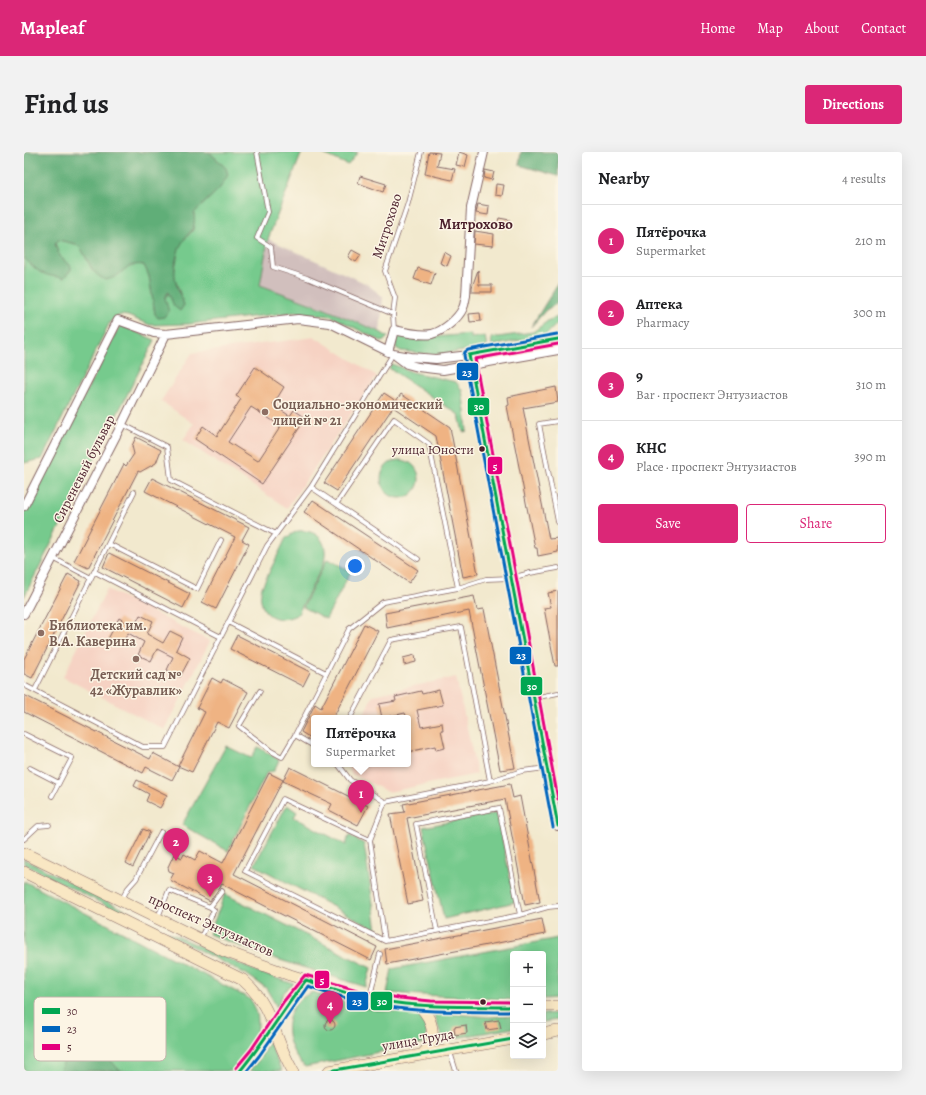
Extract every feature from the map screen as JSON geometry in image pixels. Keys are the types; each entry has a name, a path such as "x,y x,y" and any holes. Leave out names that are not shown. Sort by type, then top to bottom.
{"main road":[{"name":"проспект Энтузиастов","path":"24,853 200,939 251,961 306,980 348,993 382,1001 417,1004 510,1007"},
{"path":"24,872 243,980 259,996 274,1024 285,1058 293,1071"},
{"path":"240,1071 255,1053 306,980"},
{"path":"417,1004 430,1019 432,1027 430,1044 422,1055"},
{"path":"546,1006 558,1006"},
{"path":"546,1033 558,1031"},
{"name":"улица Труда","path":"329,1071 510,1040"}],"street":[{"path":"394,330 432,334 450,324 463,308 466,296 471,208 484,152"},
{"path":"24,506 118,320 154,333 166,334 298,319 330,323 391,353 407,364 443,370 558,350"},
{"name":"Митрохово","path":"391,353 394,330"},
{"name":"Сиреневый бульвар","path":"24,614 122,424 166,334"},
{"path":"391,353 411,357 436,359 469,355 557,338"},
{"path":"469,355 547,768 556,801 558,826"}],"lane":[{"path":"257,152 268,212 257,238 271,248 273,267 307,278 393,314"},
{"name":"Митрохово","path":"394,330 393,314 395,298 386,271 408,203 421,152"},
{"path":"24,685 143,746 165,747 267,546 311,486 391,353"},
{"path":"337,503 394,419 429,444 458,588"},
{"path":"558,421 539,424 558,522"},
{"path":"122,424 167,447 171,480 276,534"},
{"path":"311,486 418,559"},
{"path":"35,690 134,492"},
{"path":"109,544 197,589 221,540"},
{"path":"53,558 91,578"},
{"path":"260,691 239,726 271,751 282,757 295,735 349,629 382,602 458,588 486,580 511,578 558,568"},
{"path":"95,572 221,637"},
{"path":"228,622 326,673"},
{"path":"352,715 391,640 461,627 490,781"},
{"path":"534,698 558,693"},
{"path":"24,734 72,758 52,796"},
{"path":"295,735 311,744"},
{"path":"340,767 350,780 385,802 490,781 522,771 547,768"},
{"path":"30,768 59,783"},
{"path":"370,840 283,799 245,871 385,941 520,915 548,907 558,906"},
{"path":"385,802 370,840 385,941"},
{"path":"437,931 416,824 499,808 520,915"},
{"path":"24,839 38,826 49,825"},
{"path":"121,900 128,888 136,879 161,832"},
{"path":"158,918 169,890 210,907 214,910 200,939"},
{"path":"210,907 222,891"},
{"path":"370,998 380,954"},
{"path":"449,1050 456,1071"}],"shaded area":[{"path":"268,239 367,284 383,297 380,332 325,309 259,285"},
{"name":"Социально-экономический лицей № 21","path":"315,337 377,376 287,508 183,440 194,424 161,401 192,353"},
{"name":"Детский сад № 42 «Журавлик»","path":"107,589 210,641 165,730 63,677"},
{"path":"456,677 477,774 388,792 352,774 348,767 411,767 411,715 363,715 373,695"}],"green space":[{"path":"24,152 209,152 226,168 228,175 220,188 194,213 193,228 180,246 176,259 175,279 184,305 180,311 174,306 168,292 165,298 169,312 164,317 158,318 155,314 149,276 144,265 130,266 117,276 106,280 93,271 82,250 76,244 58,240 55,243 58,253 71,266 71,270 64,278 50,276 41,272 24,258"},
{"path":"209,152 302,152 268,239 260,285 325,309 380,332 388,337 381,341 331,316 296,312 189,324 150,325 128,316 120,315 110,322 42,459 24,463 24,258 41,273 71,266 58,253 55,242 58,240 76,244 82,250 93,271 117,276 129,266 144,265 149,276 155,314 169,292 174,306 180,310 184,305 174,276 179,247 193,230 194,213 220,188 226,168"},
{"path":"319,152 358,152 348,165"},
{"path":"521,152 558,152 558,176 519,165"},
{"path":"558,283 558,303 546,310 531,327"},
{"path":"558,317 558,323 546,335 492,346 491,338 533,332 549,320"},
{"path":"120,325 155,340 24,597 24,513"},
{"path":"471,334 471,338 485,336 487,347 438,355 401,351 396,348 396,341 399,335 432,337"},
{"path":"392,364 412,372 456,382 462,390 467,431 463,432 459,415 389,368"},
{"path":"400,460 410,463 416,469 419,479 416,489 410,495 400,498 390,495 384,489 381,479 384,469 390,463"},
{"path":"298,531 312,533 321,540 324,545 325,558 323,565 298,614 290,618 275,618 269,615 262,604 262,587 286,538"},
{"path":"327,559 351,571 326,619 303,607"},
{"path":"226,746 251,758 258,747 279,760 274,771 267,772 228,851 182,825"},
{"path":"287,805 297,812 294,817 346,845 349,835 364,844 377,930 254,865"},
{"path":"497,813 515,902 444,919 423,827"},
{"path":"24,859 133,914 131,918 24,864"},
{"path":"24,881 250,999 258,1018 256,1038 252,1047 240,1064 232,1071 24,1071"},
{"path":"225,894 371,968 366,987 261,954 209,934"},
{"path":"138,918 159,927 158,931 137,921"},
{"path":"168,932 260,973 294,984 284,992 277,1007 266,988 246,974 167,934"},
{"path":"558,938 558,998 546,999 546,951 510,951 510,1000 387,993 392,969"},
{"path":"313,992 376,1010 416,1013 425,1021 426,1024 427,1032 424,1043 305,1067 297,1058 288,1037 289,1016 294,1006 302,998"},
{"path":"433,1012 489,1017 510,1016 510,1029 443,1040"},
{"path":"558,1013 558,1020 546,1022 546,1014"},
{"path":"269,1041 282,1071 249,1071 259,1060"},
{"path":"64,1061 111,1061 120,1071 59,1071"}],"building":[{"path":"429,152 440,153 437,166 455,169 452,180 425,174"},
{"path":"459,152 468,155 465,167 456,165"},
{"path":"485,170 494,172 492,180 484,178"},
{"path":"360,176 386,184 383,192 358,183"},
{"path":"496,184 504,185 502,196 495,195"},
{"path":"478,204 489,206 488,215 476,213"},
{"path":"499,218 510,220 508,228 497,226"},
{"path":"475,231 494,234 493,246 474,244"},
{"path":"352,250 361,255 356,262 348,257"},
{"path":"444,252 451,256 447,266 440,263"},
{"path":"418,268 435,273 431,285 414,279"},
{"path":"478,270 479,285 492,285 492,292 472,292 472,287"},
{"path":"480,313 481,321 470,322 469,314"},
{"path":"255,367 284,387 273,405 290,416 294,410 306,418 262,484 195,439 203,426 217,436 241,399 236,396","holes":["251,407 281,426 258,461 228,442"]},
{"path":"556,387 558,402 523,408 549,539 558,538 558,552 538,556 537,548 535,548 507,406 509,405 508,397"},
{"path":"384,393 396,401 401,394 450,427 478,574 463,577 436,436 393,407 337,491 324,483"},
{"path":"136,437 161,450 156,463 140,472 138,471 88,568 74,561 124,464 126,466 134,454 132,446"},
{"path":"152,478 249,527 242,540 249,544 216,609 202,602 235,537 145,491"},
{"path":"313,500 418,570 409,583 304,512"},
{"path":"109,553 190,594 183,608 103,567"},
{"path":"68,574 81,581 32,678 24,674 24,659"},
{"path":"558,591 558,666 555,666 544,608 551,607 548,593"},
{"path":"474,596 477,610 484,609 515,768 500,770 469,611 387,628 385,613"},
{"path":"140,615 153,621 147,634 163,643 170,631 182,637 176,650 190,658 180,677 167,670 173,657 157,649 151,661 138,655 144,642 128,633 121,646 108,639 119,618 134,627"},
{"path":"364,624 378,631 335,715 311,715 311,738 301,732 315,704 321,708"},
{"path":"237,635 310,672 303,686 230,649"},
{"path":"415,655 416,662 404,665 403,658"},
{"path":"212,678 221,683 223,679 248,692 229,728 217,722 192,772 178,766 205,712 197,708"},
{"path":"439,690 443,705 417,710 421,727 442,723 443,730 441,730 445,748 436,750 435,746 411,751 411,715 406,715 405,713 396,715 381,715 379,704 396,701 395,697 421,691 422,694"},
{"path":"24,695 150,759 153,753 179,767 172,780 146,767 143,773 24,712"},
{"path":"290,767 368,806 358,825 329,810 332,804 283,781"},
{"path":"269,773 283,780 234,874 377,947 371,960 222,884 210,901 170,880 174,873 169,871 168,867 174,854 182,858 184,854 195,860 200,851 223,863"},
{"path":"137,780 167,795 160,808 146,801 149,794 134,786"},
{"path":"510,784 513,798 520,796 540,902 525,905 505,799 407,818 423,901 408,904 390,814 405,812 403,804"},
{"path":"143,829 150,832 133,867 126,863"},
{"path":"542,919 545,934 387,964 385,949"},
{"path":"328,1020 332,1020 334,1021 334,1029 328,1030 325,1027 325,1023"},
{"path":"499,1020 501,1028 487,1030 485,1022"},
{"path":"466,1025 467,1033 455,1035 454,1027"}],"transit line":[{"name":"23","path":"553,827 464,355 468,350 557,334"},
{"name":"30","path":"558,339 469,355 558,826"},
{"name":"5","path":"558,344 475,359 558,799"},
{"name":"5","path":"236,1068 251,1050 284,1001 305,975 364,992 399,998 431,1001 510,1002"},
{"name":"30","path":"240,1071 306,980 344,992 382,1001 414,1005 510,1007"},
{"name":"23","path":"247,1071 308,986 353,1000 398,1008 414,1010 510,1012"},
{"name":"30","path":"329,1071 510,1040"}],"place":[{"name":"Социально-экономический лицей № 21","path":"265,412"},
{"name":"улица Юности","path":"482,449"},
{"name":"Библиотека им. В.А. Каверина","path":"41,633"},
{"name":"Детский сад № 42 «Журавлик»","path":"136,659"},
{"name":"Пятёрочка","path":"361,813"},
{"name":"Аптека","path":"176,861"},
{"name":"9","path":"210,897"},
{"name":"КНС","path":"330,1024"}],"district":[{"name":"Митрохово","path":"476,224"}]}
